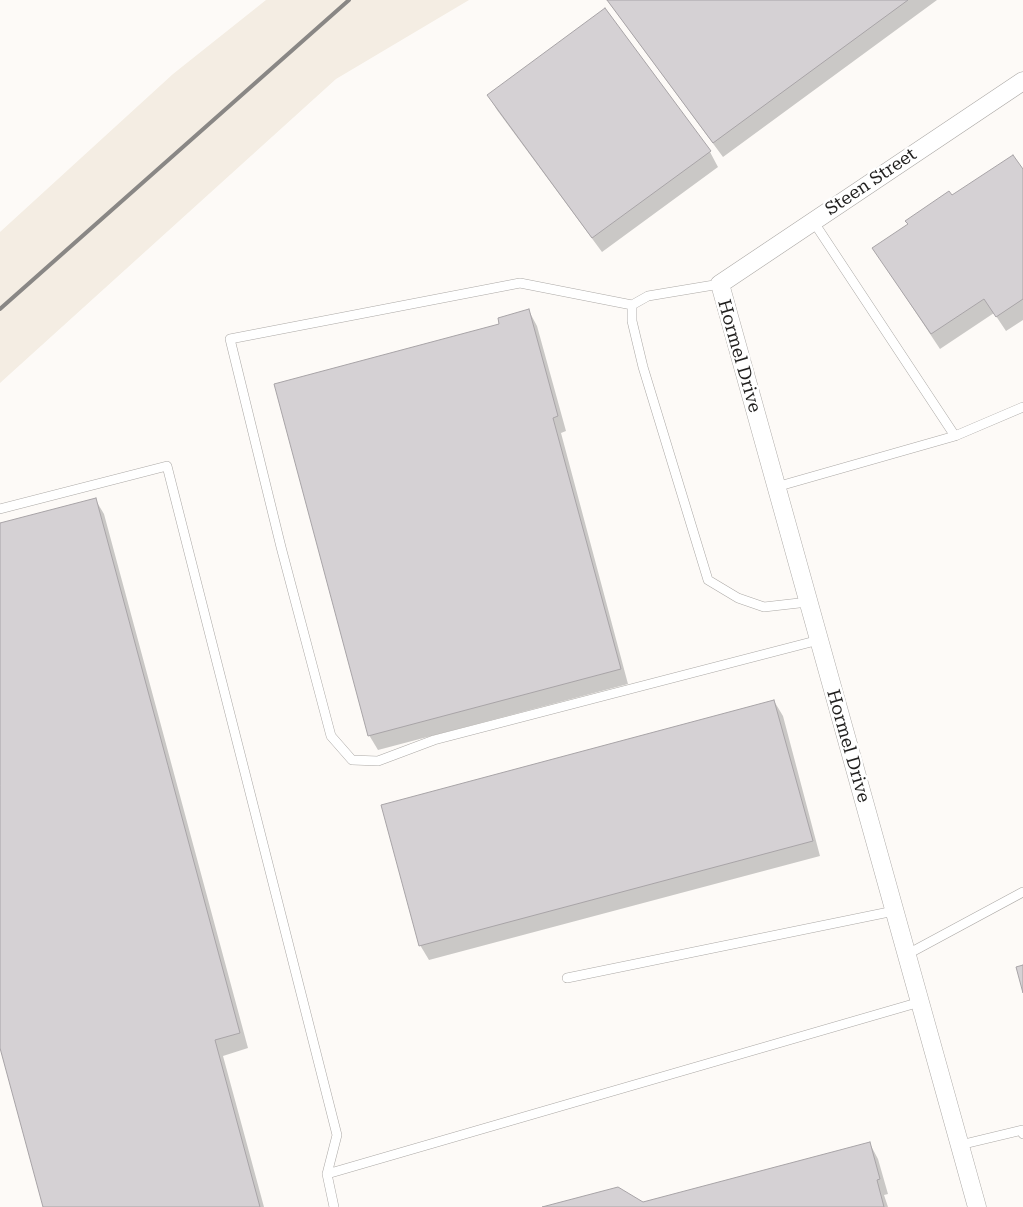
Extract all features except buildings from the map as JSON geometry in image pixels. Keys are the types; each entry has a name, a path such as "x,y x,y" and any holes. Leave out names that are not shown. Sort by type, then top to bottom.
{"street":[{"name":"Steen Street","path":"720,284 813,221 1021,86"},
{"name":"Hormel Drive","path":"720,284 977,1207"}],"lane":[{"path":"813,221 955,436"},
{"path":"720,284 648,296 632,305 520,283 230,339 281,547 332,736 352,760 378,761 434,740 819,640"},
{"path":"632,305 632,322 643,368 708,580 738,598 764,608 808,602"},
{"path":"776,487 955,436 1023,407"},
{"path":"0,509 167,466 337,1135 327,1174 334,1207"},
{"path":"906,955 1023,892"},
{"path":"566,978 894,911"},
{"path":"327,1174 920,1002"},
{"path":"960,1145 1023,1132"}],"shaded area":[{"path":"266,0 469,0 336,79 0,383 0,232 173,74"}],"railway":[{"path":"0,309 349,0"}]}
